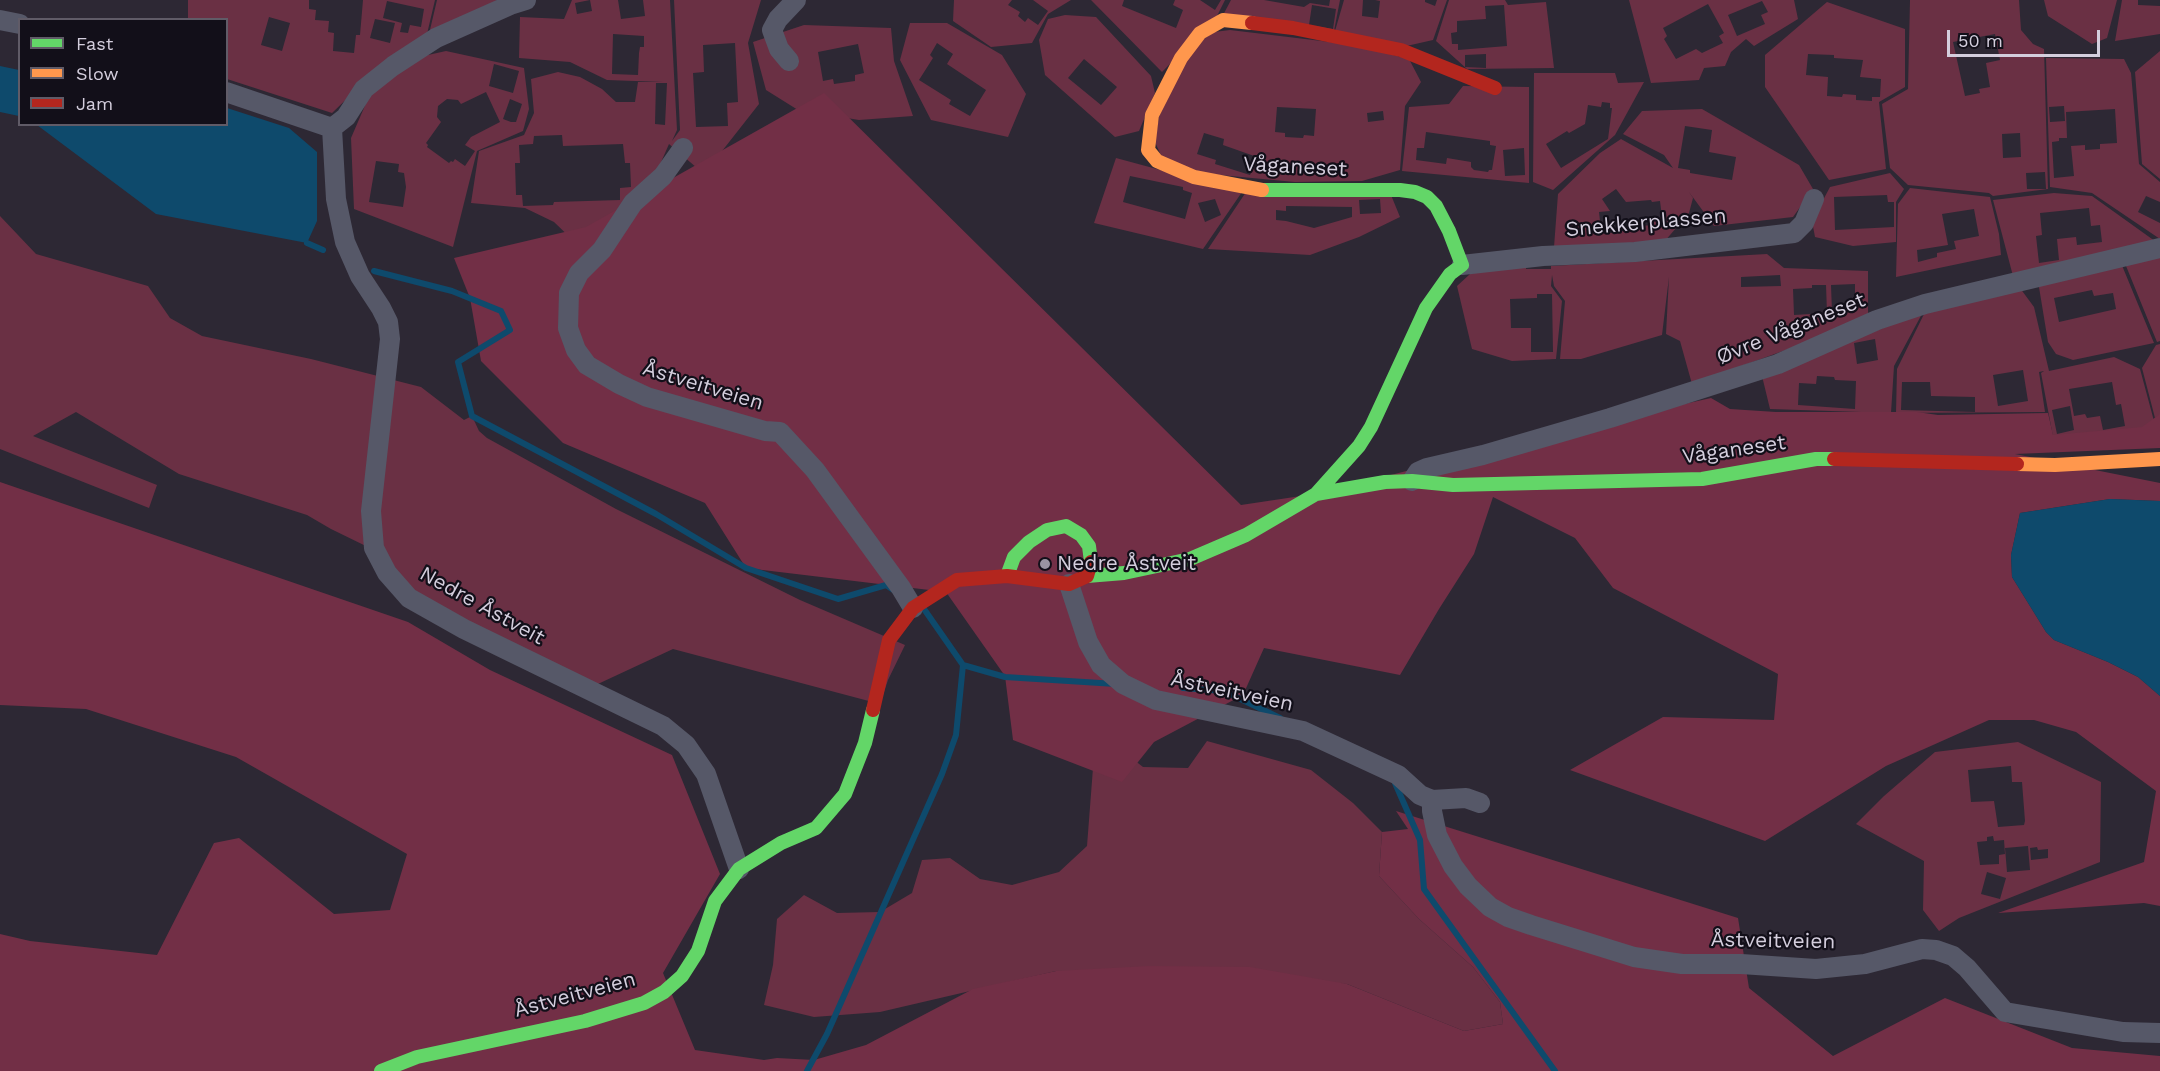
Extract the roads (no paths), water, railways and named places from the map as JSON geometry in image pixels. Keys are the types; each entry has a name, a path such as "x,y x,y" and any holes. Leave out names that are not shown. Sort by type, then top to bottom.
{"street":[{"path":"228,93 332,128 346,117 364,89 410,55 436,38 526,0"},
{"path":"789,61 779,49 772,30 796,0"},
{"path":"0,20 18,24"},
{"name":"Våganeset","path":"1087,576 1125,573 1190,559 1246,536 1316,494 1359,446 1371,427 1426,308 1450,274 1462,265 1449,231 1436,206 1427,196 1400,190 1251,189 1194,177 1157,161 1148,150 1152,115 1181,58 1200,33 1222,20 1298,29 1401,50 1495,88"},
{"name":"Nedre Åstveit","path":"332,128 336,199 345,242 360,276 388,322 390,339 370,511 374,548 387,573 409,598 464,629 663,726 686,745 706,774 739,869"},
{"name":"Åstveitveien","path":"682,148 663,176 633,203 602,250 579,273 569,292 568,328 576,350 587,365 647,397 765,430 780,432 815,470 901,588 921,602"},
{"name":"Snekkerplassen","path":"1462,265 1543,256 1635,252 1794,233 1804,223 1814,199"},
{"name":"Øvre Våganeset","path":"1412,481 1418,472 1427,468 1610,418 1778,364 1877,320 1925,304 2160,248"},
{"name":"Våganeset","path":"1316,494 1385,482 1412,481 1453,485 1702,479 1816,459 2055,465 2160,459"},
{"path":"1008,576 1014,557 1029,542 1047,530 1066,526 1081,535 1089,546 1091,563 1087,576 1069,584"},
{"name":"Åstveitveien","path":"381,1071 417,1057 585,1021 644,1004 664,992 682,976 698,951 715,901 739,869 781,843 816,828 845,794 865,743 890,640 921,602 957,580 1008,576 1069,584 1088,642 1101,665 1123,684 1156,700 1303,731 1398,775 1420,795 1432,800 1437,836 1453,866 1468,886 1490,907 1508,916 1634,957 1682,964 1741,964 1816,969 1865,964 1922,949 1936,950 1953,956 1967,968 2005,1012 2124,1032 2160,1034"},
{"path":"1432,800 1466,798 1480,802"}],"water":[{"path":"0,66 18,70 18,116 0,112"},
{"path":"228,108 289,128 317,152 317,221 307,243 156,214 38,126 228,126"},
{"path":"2110,499 2160,501 2160,696 2138,677 2054,640 2046,632 2012,577 2011,555 2020,513"}],"waterway":[{"path":"307,243 323,250"},
{"path":"374,271 452,291 501,311 510,330 458,362 472,416 656,514 746,568 838,599 886,585 895,591"},
{"path":"807,1071 827,1034 942,774 956,735 963,665 924,609"},
{"path":"963,665 1005,677 1116,684"},
{"path":"1183,688 1224,691 1280,718"},
{"path":"1395,783 1420,840 1424,889 1555,1071"}],"place":[{"name":"Nedre Åstveit","path":"1045,564"}]}
